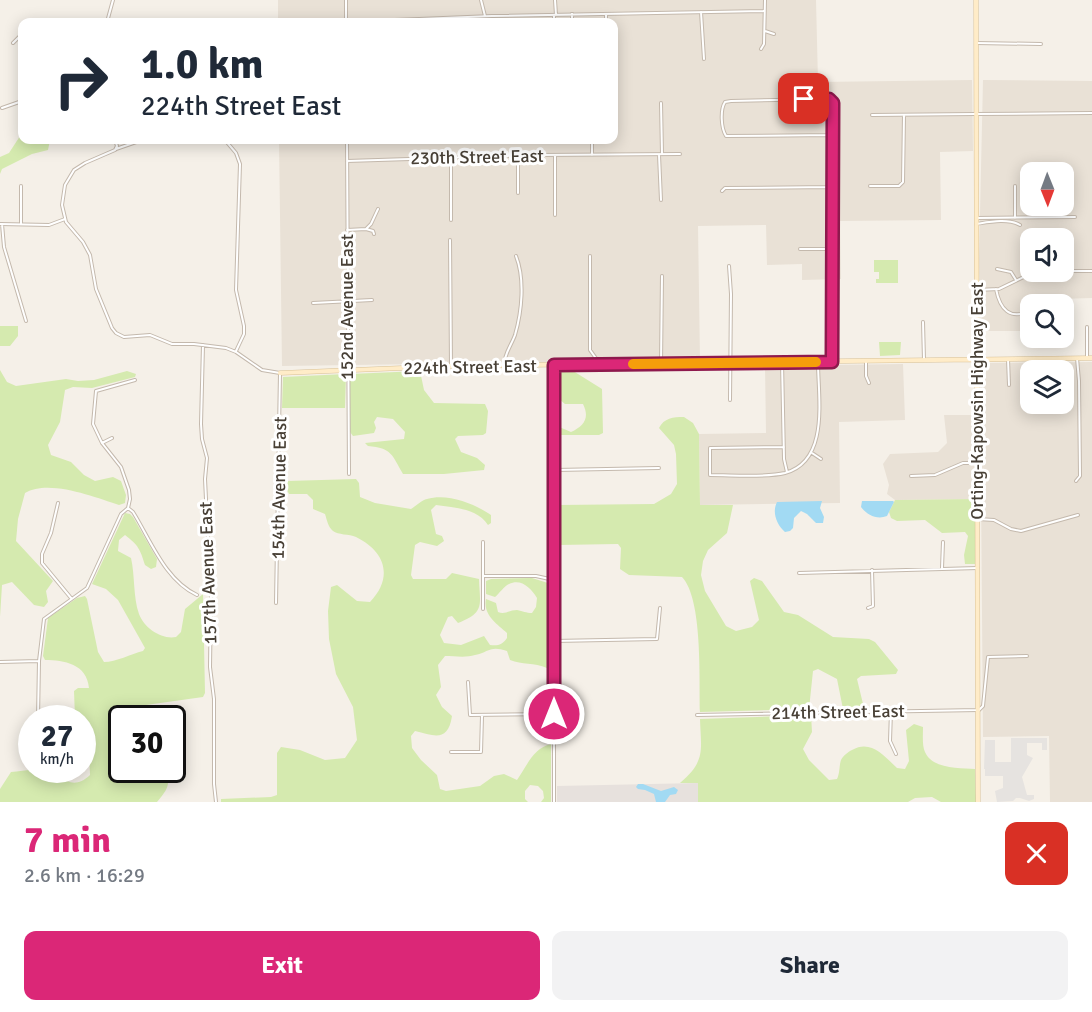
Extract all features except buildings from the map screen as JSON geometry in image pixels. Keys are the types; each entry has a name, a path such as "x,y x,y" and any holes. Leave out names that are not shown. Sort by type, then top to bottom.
{"main road":[{"name":"Orting-Kapowsin Highway East","path":"976,0 978,802"},
{"name":"224th Street East","path":"280,373 451,366 1090,358"}],"street":[{"path":"108,18 113,0"},
{"path":"346,0 346,18"},
{"path":"481,0 484,16"},
{"path":"555,0 555,18"},
{"path":"761,49 764,44 765,0"},
{"path":"438,18 764,11"},
{"path":"700,12 704,59"},
{"path":"765,31 768,34 774,34"},
{"path":"13,43 18,38"},
{"path":"976,44 1041,44"},
{"path":"832,362 832,187 833,135 833,105 831,100 731,101 724,103 722,107 725,135 833,135"},
{"path":"2,108 18,102"},
{"path":"661,103 661,200"},
{"path":"872,115 1092,113"},
{"path":"870,186 899,186 903,183 904,115"},
{"path":"115,144 116,149"},
{"path":"130,144 81,165 69,176 63,198 62,211 65,219 90,255 96,288 112,328 116,333 125,337 150,335 172,344 203,345 236,352 262,370 280,373"},
{"path":"228,144 236,153 240,164 236,290 244,334 236,352"},
{"name":"152nd Avenue East","path":"347,144 348,474"},
{"path":"592,144 592,155"},
{"name":"230th Street East","path":"347,161 451,157 680,154"},
{"path":"555,155 555,215"},
{"path":"518,156 518,193"},
{"path":"451,157 451,220"},
{"path":"21,186 21,224"},
{"path":"1015,218 1016,186"},
{"path":"722,191 725,188 832,187"},
{"path":"366,229 370,226 378,209"},
{"path":"976,218 1076,217"},
{"path":"26,321 4,247 1,224 49,225 65,219"},
{"path":"976,224 1006,221 1020,225"},
{"path":"347,230 366,229 374,233 374,228 370,226"},
{"path":"450,240 451,366"},
{"path":"800,249 832,249"},
{"path":"504,366 505,354 515,334 520,315 520,270 516,256"},
{"path":"590,256 590,350 600,364"},
{"path":"729,266 730,400"},
{"path":"997,269 1011,272 1016,280"},
{"path":"1074,271 1092,271"},
{"path":"661,363 662,276"},
{"path":"976,290 996,289 1020,278"},
{"path":"996,289 1000,304 1011,313 1020,314"},
{"path":"314,303 372,300"},
{"path":"923,322 924,360"},
{"path":"1087,327 1090,358"},
{"name":"157th Avenue East","path":"203,345 201,424 207,458 205,479 216,802"},
{"path":"1076,481 1080,476 1077,358"},
{"path":"1008,359 1009,385"},
{"path":"866,361 866,376 869,383"},
{"path":"782,362 784,447 787,472"},
{"path":"784,447 710,448 710,475 787,472 801,465 812,453 818,432 818,362"},
{"path":"554,365 554,802"},
{"name":"154th Avenue East","path":"276,603 280,373"},
{"path":"38,705 39,661 44,619 89,586 96,566 121,514 128,508 130,499 121,466 102,443 92,423 96,392 135,380"},
{"path":"102,443 112,438"},
{"path":"812,453 821,459"},
{"path":"911,476 935,475 963,464 977,462"},
{"path":"555,470 659,468"},
{"path":"58,502 51,533 42,554 42,563 71,598"},
{"path":"128,508 133,512 174,578 183,587 197,595"},
{"path":"978,519 992,519 1011,529 1022,531 1078,515"},
{"path":"483,542 483,609"},
{"path":"942,568 943,542"},
{"path":"799,573 978,568"},
{"path":"868,608 873,606 872,570"},
{"path":"483,576 536,576 554,580"},
{"path":"554,641 657,639 660,608"},
{"path":"979,710 983,706 988,657 1027,656"},
{"path":"0,662 39,661"},
{"path":"468,682 469,714 482,716 554,714"},
{"name":"214th Street East","path":"697,715 979,710"},
{"path":"891,711 890,741 896,754"},
{"path":"451,752 482,752 482,716"}],"shaded area":[{"path":"278,0 816,0 818,82 972,80 973,151 940,152 941,220 840,221 841,279 802,280 802,264 767,265 766,225 698,226 700,360 282,366 279,144 618,144 618,18 278,18"},
{"path":"983,80 1092,81 1092,298 1074,299 1074,294 1020,294 1020,331 980,331 979,258"},
{"path":"1074,362 1092,362 1092,802 1050,802 1049,736 983,737 980,363 1020,363 1020,414 1074,414"},
{"path":"903,364 905,420 839,422 840,503 700,505 699,434 766,433 765,366"},
{"path":"944,415 974,415 975,499 895,500 887,494 889,485 883,464 890,454 938,452 947,443"},
{"path":"1011,738 1047,738 1047,750 1042,750 1042,743 1027,743 1027,755 1033,758 1022,777 1027,795 1034,795 1034,799 1029,801 1016,798 1013,801 997,802 995,791 1003,788 1003,776 985,776 985,740 995,740 995,762 1011,762"},
{"path":"698,783 698,802 557,802 557,786"}],"green space":[{"path":"18,139 18,144 49,144 48,150 32,154 2,169 0,174 0,157 9,153"},
{"path":"874,260 898,260 898,283 876,283 876,279 879,279 879,272 874,272"},
{"path":"0,326 18,326 18,336 10,346 0,346"},
{"path":"879,342 901,342 900,355 880,356"},
{"path":"570,369 602,389 603,433 599,435 558,435 557,426 571,432 582,424 586,417 583,404 565,404 559,399 558,375 560,371"},
{"path":"0,370 7,382 16,386 66,379 94,380 127,371 136,374 135,377 92,388 73,387 65,390 60,422 48,445 51,455 71,462 84,475 95,481 113,477 121,481 126,495 125,503 119,505 85,494 59,489 35,489 25,493 18,519 16,541 53,581 46,591 48,602 44,607 34,605 12,582 2,585 0,617"},
{"path":"420,371 424,390 434,403 485,404 488,411 486,433 458,436 455,439 461,452 477,458 485,465 484,470 444,474 403,474 387,451 365,443 404,439 405,432 393,419 377,417 374,422 376,428 374,433 353,436 350,432 350,374"},
{"path":"346,374 345,408 282,408 283,377"},
{"path":"684,417 693,423 699,434 700,505 733,505 727,533 708,550 703,561 701,575 705,591 726,626 736,631 752,627 759,620 750,581 754,578 762,581 784,612 798,615 833,637 869,639 875,642 898,670 896,674 861,676 857,679 864,708 843,709 837,679 818,669 813,671 809,709 700,712 697,621 689,588 682,577 629,575 620,569 621,548 618,544 558,545 557,505 654,504 671,494 677,484 676,454 674,445 659,428 669,419"},
{"path":"356,479 359,483 360,497 375,503 411,509 425,500 444,497 477,507 491,515 491,523 488,525 472,512 436,505 431,510 436,534 442,536 444,541 437,546 420,542 415,545 411,575 413,579 446,579 452,573 479,579 480,602 477,611 458,623 452,616 448,617 440,635 444,643 461,645 484,636 490,645 495,645 507,638 507,633 488,614 486,599 496,603 500,613 517,610 532,613 536,607 537,598 522,583 513,582 505,586 495,597 486,594 486,581 532,578 551,584 551,666 547,668 515,662 510,660 507,651 497,649 464,657 445,656 438,665 441,687 436,695 442,707 452,716 450,724 444,733 439,735 415,731 411,736 412,748 437,775 440,789 446,791 480,786 494,776 504,774 517,780 535,753 551,744 551,802 541,802 544,798 543,791 538,786 530,785 525,791 525,799 528,802 221,802 221,799 277,795 277,753 281,747 300,750 325,760 345,758 357,740 353,707 336,674 329,639 328,611 331,587 337,585 357,601 370,602 382,583 383,565 380,557 366,543 356,537 333,531 325,514 313,509 313,500 307,494 289,494 285,486 287,481"},
{"path":"975,499 975,564 965,564 964,555 968,536 965,532 942,533 925,520 897,521 891,518 889,512 895,500"},
{"path":"125,513 133,517 157,559 156,567 151,569 145,565 140,551 133,542 125,535 119,540 118,551 131,558 137,607 145,624 159,635 176,637 181,632 185,609 203,594 205,693 203,697 146,705 108,705 108,783 168,783 167,787 157,802 0,802 0,789 11,772 18,771 18,783 96,783 96,705 75,705 74,691 78,688 89,688 84,674 79,669 60,661 45,660 43,656 48,618 77,598 85,596 98,652 104,662 143,651 145,648 118,600 106,589 92,584"},
{"path":"811,715 812,732 803,749 809,760 829,780 837,779 840,762 849,752 865,746 877,750 897,768 905,769 909,761 906,730 914,724 923,727 924,750 934,762 954,768 975,769 976,802 941,802 932,797 915,798 908,802 698,802 698,783 680,783 698,761 701,747 700,719"}],"water":[{"path":"822,501 820,508 824,517 823,523 816,523 801,511 794,518 793,528 790,531 785,532 777,522 775,510 777,502"},
{"path":"862,501 894,502 887,516 880,517 863,510"},
{"path":"638,784 661,791 674,787 678,790 665,802 656,802 654,794 638,789 636,787"}],"slow traffic":[{"path":"633,364 816,362"}],"route":[{"path":"554,714 554,365 832,362 833,103 829,99 804,99"}]}
